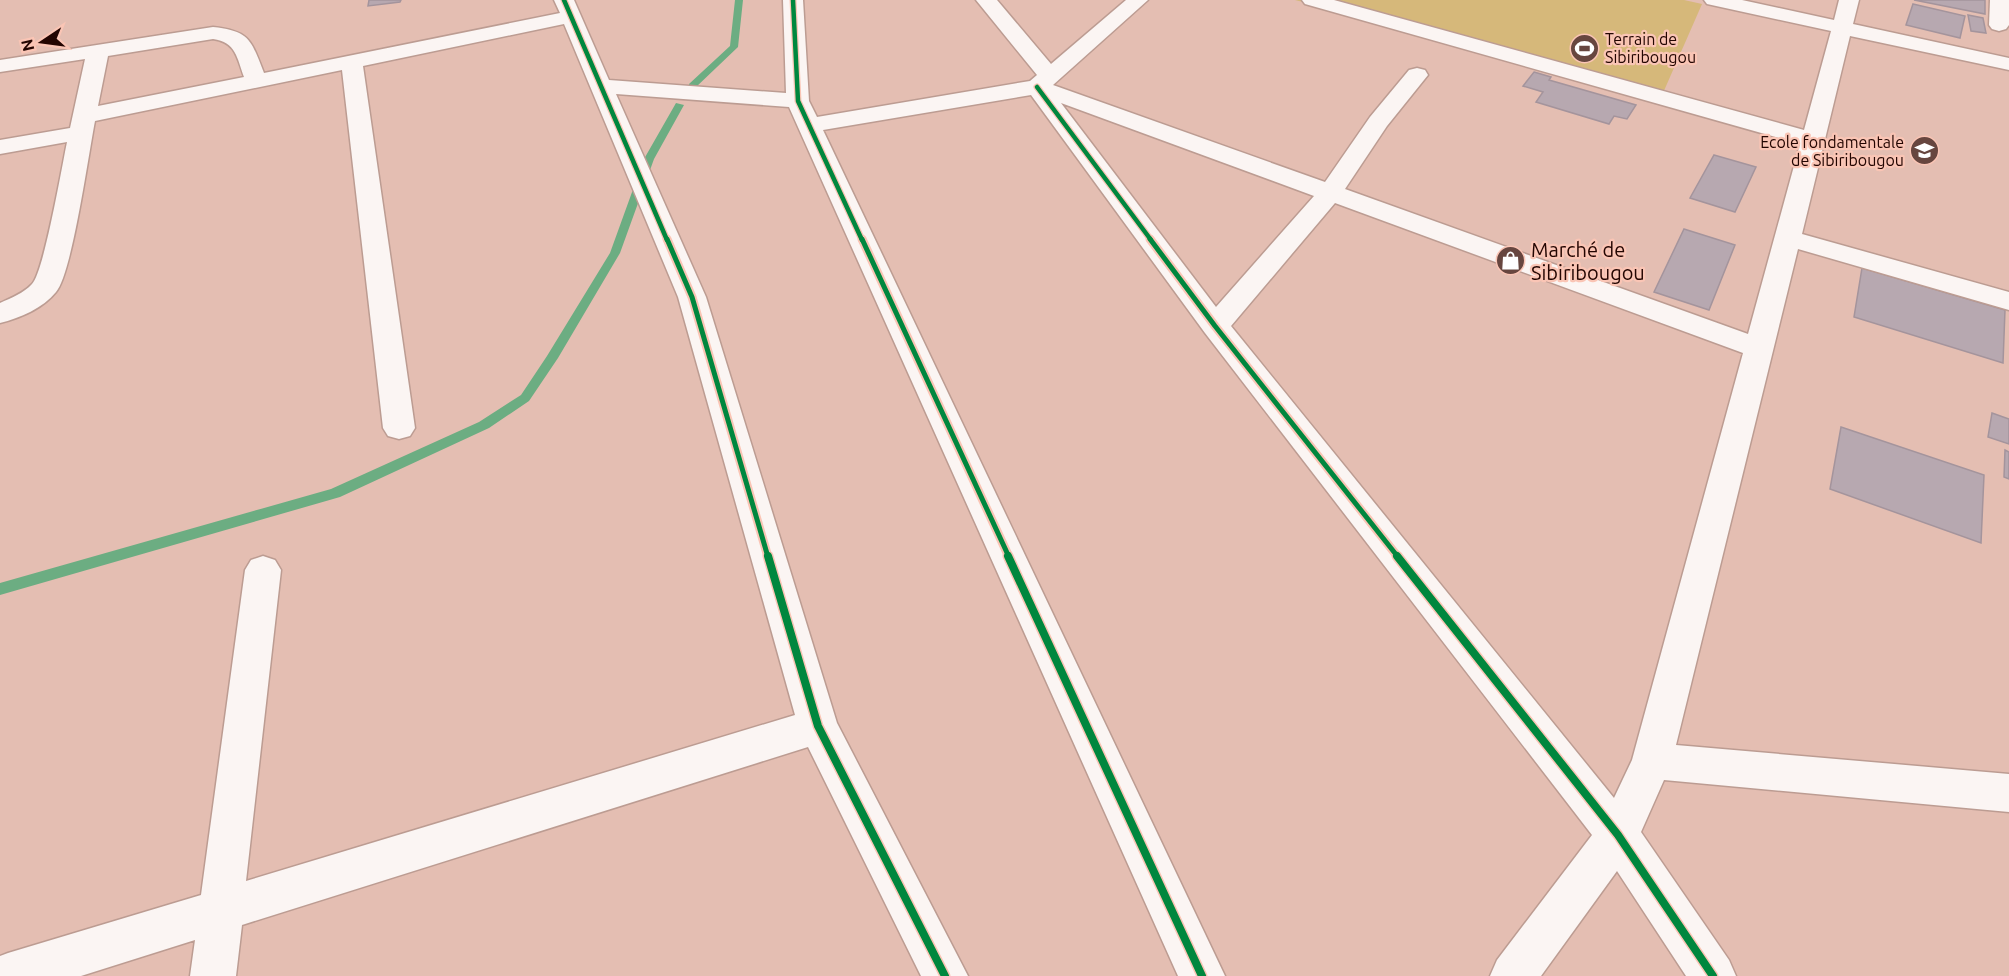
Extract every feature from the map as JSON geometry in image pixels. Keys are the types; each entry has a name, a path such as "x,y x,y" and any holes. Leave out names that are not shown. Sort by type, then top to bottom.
{"street":[{"path":"793,0 803,113 1202,976"},
{"path":"986,0 1215,326 1617,835 1713,976"},
{"path":"1043,82 1138,0"},
{"path":"1312,0 1813,140"},
{"path":"1714,0 1846,14 2009,64"},
{"path":"1999,25 2000,0"},
{"path":"0,147 257,81 352,62 568,8 692,297 818,726 945,976"},
{"path":"1513,976 1617,835 1652,761 1846,14"},
{"path":"0,66 213,33 231,35 243,47 257,81"},
{"path":"0,314 25,303 46,286 55,260 98,50"},
{"path":"352,62 399,428"},
{"path":"1215,326 1330,193 1378,122 1417,75"},
{"path":"601,86 803,113 1043,82 1330,193 1759,348"},
{"path":"1788,238 2009,302"},
{"path":"213,976 263,570"},
{"path":"8,976 818,726"},
{"path":"1652,761 2009,793"}],"shaded area":[{"name":"Terrain de Sibiribougou","path":"1295,0 1684,0 1702,4 1663,93"}],"building":[{"path":"369,0 401,0 368,6"},
{"path":"1914,0 1985,0 1985,14"},
{"path":"1913,4 1965,16 1960,38 1906,25"},
{"path":"1968,15 1983,18 1986,33 1971,31"},
{"path":"1534,72 1551,77 1549,80 1636,105 1627,119 1614,116 1609,124 1536,102 1543,92 1523,86"},
{"path":"1714,155 1756,167 1735,212 1690,198"},
{"path":"1684,229 1735,245 1709,310 1654,292"},
{"path":"1862,268 2005,310 2003,363 1854,317"},
{"path":"1992,413 2009,419 2009,444 1988,437"},
{"path":"1841,427 1984,475 1981,543 1830,489"},
{"path":"2005,450 2009,452 2009,479 2004,477"}],"waterway":[{"path":"692,86 734,47 739,0"},
{"path":"0,589 335,493 484,425 525,398 552,358 615,253 649,159 679,105"}],"cycle path":[{"path":"564,0 692,297 818,726 945,976"},
{"path":"793,0 798,101 1202,976"},
{"path":"1037,87 1215,326 1618,835 1713,976"}],"place":[{"name":"Terrain de Sibiribougou","path":"1584,48"},
{"name":"Ecole fondamentale de Sibiribougou","path":"1925,151"},
{"name":"Marché de Sibiribougou","path":"1510,261"}]}
